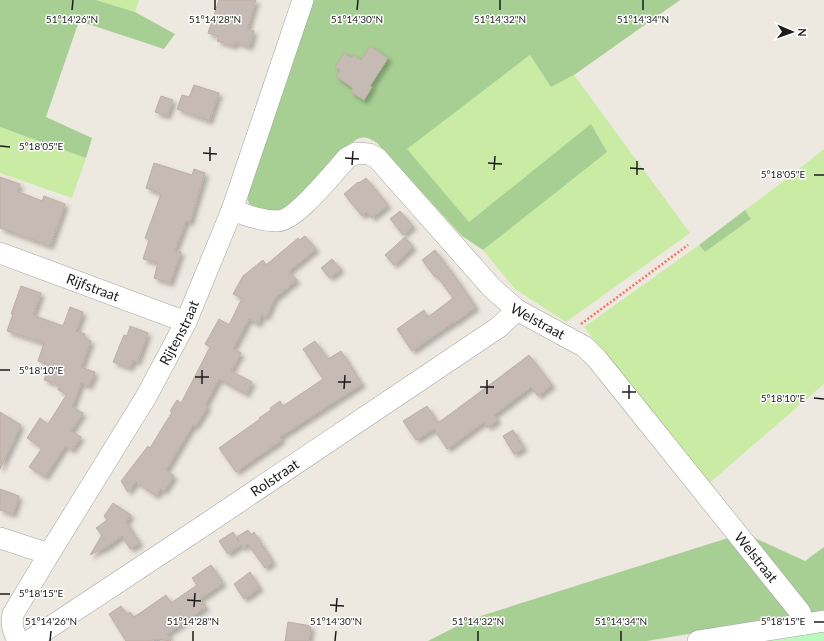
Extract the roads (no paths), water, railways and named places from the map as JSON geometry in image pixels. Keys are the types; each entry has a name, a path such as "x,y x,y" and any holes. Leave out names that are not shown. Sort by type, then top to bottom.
{"street":[{"name":"Rijtenstraat","path":"18,641 11,623 14,614 49,554 146,397 186,322 232,210 303,0"},
{"name":"Welstraat","path":"232,210 256,219 278,222 287,218 303,207 347,158 356,152 369,154 377,158 492,288 517,310 585,348 597,359 800,612 814,622"},
{"name":"Rijfstraat","path":"0,253 186,322"},
{"name":"Rolstraat","path":"29,641 210,522 499,327 517,310"},
{"path":"0,538 49,554"},
{"path":"698,641 814,622"}]}
